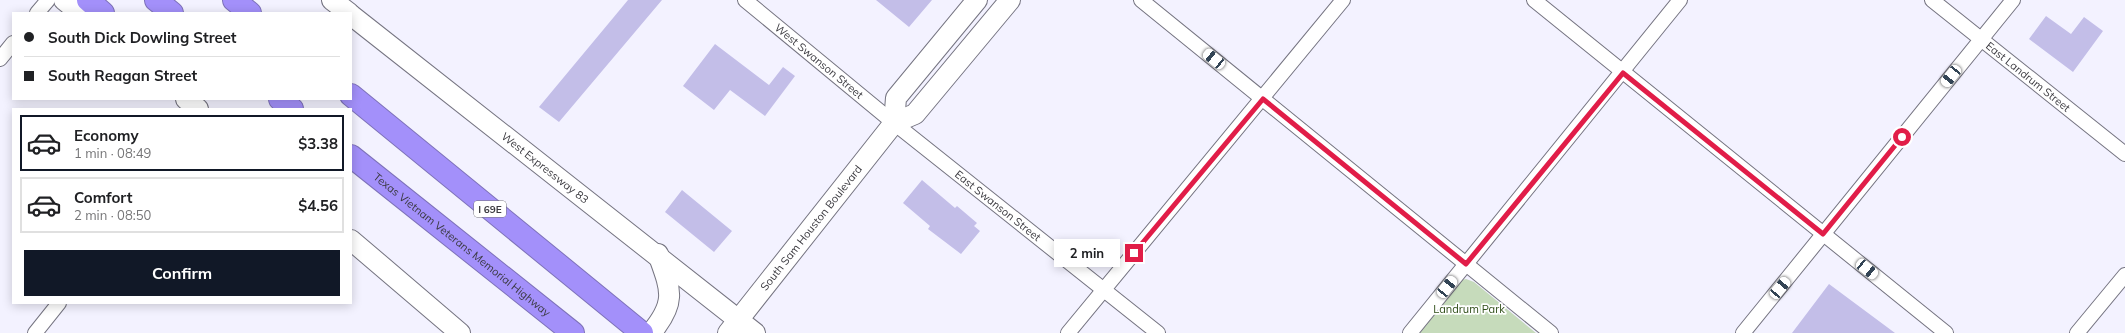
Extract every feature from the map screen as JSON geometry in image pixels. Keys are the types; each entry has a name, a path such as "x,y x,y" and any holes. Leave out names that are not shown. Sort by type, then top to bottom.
{"highway":[{"path":"88,0 102,12"},
{"path":"156,0 171,12"},
{"path":"234,0 249,12"},
{"name":"I 69E","path":"352,96 636,328"},
{"path":"281,100 291,108"},
{"name":"Texas Vietnam Veterans Memorial Highway","path":"352,157 572,333"}],"main road":[{"path":"64,0 79,12"},
{"name":"West Expressway 83","path":"332,0 347,12"},
{"path":"894,123 896,98 977,0"},
{"name":"South Sam Houston Boulevard","path":"734,326 894,123 915,114 1010,0"},
{"name":"West Expressway 83","path":"352,16 658,254 734,326 755,333"},
{"path":"187,100 197,108"},
{"path":"352,241 460,333"},
{"path":"651,333 663,319 669,299 669,285 658,254"}],"street":[{"path":"38,12 48,0"},
{"name":"West Swanson Street","path":"745,0 894,123"},
{"path":"1141,0 1551,333"},
{"path":"1068,333 1344,0"},
{"path":"1534,0 1946,333"},
{"path":"1410,333 1623,73 1680,0"},
{"name":"East Landrum Street","path":"1932,0 2125,154"},
{"path":"1743,333 2013,0"},
{"path":"0,59 12,44"},
{"name":"East Swanson Street","path":"894,123 1105,289 1158,333"},
{"path":"2077,333 2125,275"},
{"path":"35,333 58,304"}],"green space":[{"name":"Landrum Park","path":"1466,279 1474,282 1536,333 1420,333 1462,280"}],"building":[{"path":"628,0 662,0 559,122 539,107"},
{"path":"876,0 932,0 909,27"},
{"path":"2046,16 2071,34 2084,17 2103,31 2073,72 2029,39"},
{"path":"715,44 769,85 783,67 795,76 765,116 730,90 714,110 683,86"},
{"path":"922,180 955,208 957,206 977,223 974,226 980,231 961,254 928,229 930,226 903,203"},
{"path":"682,190 732,231 714,252 665,212"},
{"path":"1829,284 1895,333 1792,333"}],"route":[{"path":"1134,253 1263,99 1466,264 1623,73 1823,234 1902,137"}]}
